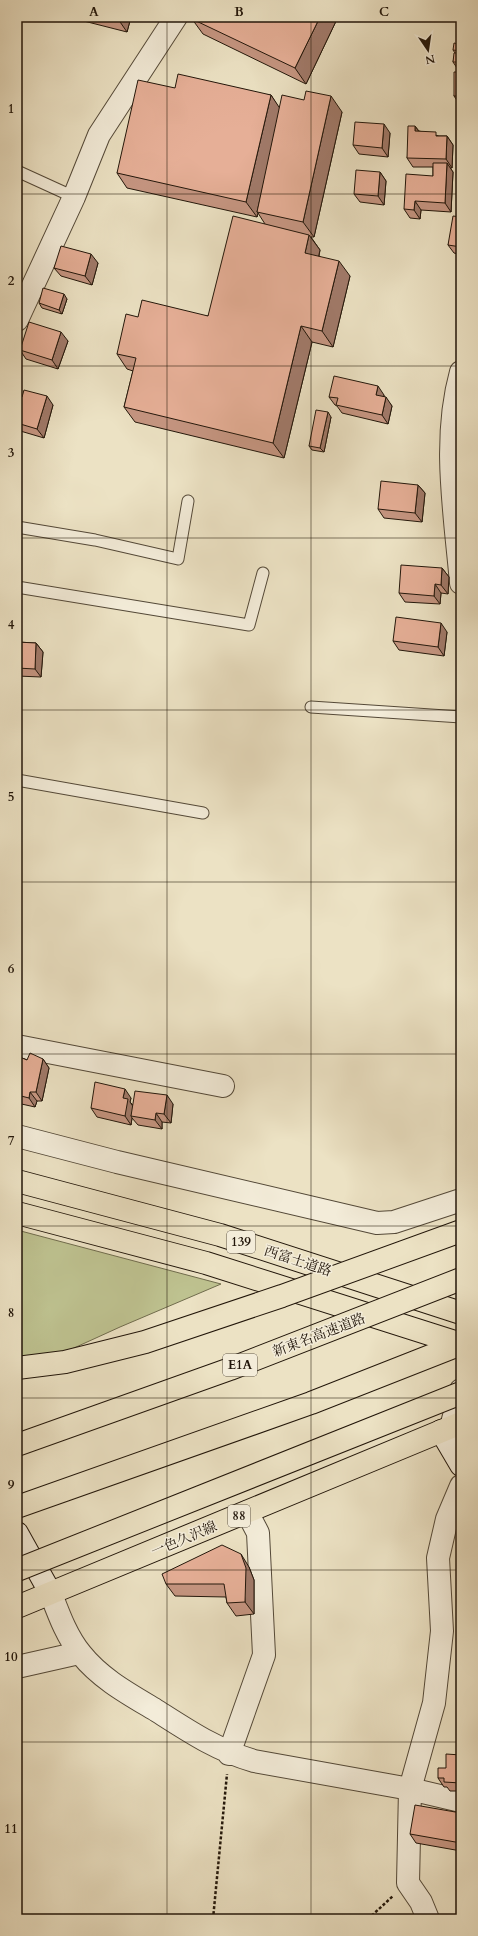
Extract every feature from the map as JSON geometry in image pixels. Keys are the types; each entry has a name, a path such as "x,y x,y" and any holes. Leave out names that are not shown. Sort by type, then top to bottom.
{"main road":[{"name":"西富士道路","path":"17,1181 220,1235 461,1313"},
{"name":"西富士道路","path":"17,1213 206,1263 461,1344"},
{"path":"17,1368 65,1362 145,1342 282,1296 461,1231"},
{"name":"新東名高速道路","path":"17,1445 230,1369 461,1279"},
{"path":"17,1507 303,1406 461,1344"},
{"path":"17,1570 461,1393"},
{"name":"一色久沢線","path":"17,1607 451,1427"}],"street":[{"path":"17,320 74,197 99,135 176,17"},
{"path":"461,372 451,479 461,583"},
{"path":"17,1046 223,1086"},
{"path":"17,1136 117,1162 377,1223 394,1222 461,1200"},
{"path":"461,1390 451,1427 461,1464"},
{"path":"428,1919 421,1902 408,1883 410,1789 435,1696 442,1631 438,1558 447,1519 461,1486"},
{"path":"229,1754 264,1655 258,1533 247,1512"},
{"path":"17,1533 51,1594 65,1629 79,1653 94,1669 118,1687 196,1736 229,1754 254,1761 410,1789 461,1801"},
{"path":"17,1667 79,1653"}],"lane":[{"path":"17,172 74,197"},
{"path":"17,527 95,540 178,559 188,501"},
{"path":"17,587 249,625 263,573"},
{"path":"312,707 461,717"},
{"path":"17,780 203,813"}],"path":[{"path":"213,1919 229,1754"},
{"path":"368,1919 408,1883"}],"green space":[{"path":"17,1230 221,1284 120,1327 17,1374"}],"building":[{"path":"193,17 320,17 295,68 192,19"},
{"path":"460,24 461,51 453,50 454,43 458,44"},
{"path":"454,53 461,53 461,62 453,62"},
{"path":"454,72 461,72 461,96 454,96"},
{"path":"178,74 271,95 246,202 117,173 138,80 175,88"},
{"path":"306,91 331,96 303,222 257,212 282,95 304,100"},
{"path":"355,122 384,124 382,148 353,145"},
{"path":"408,126 415,126 415,131 436,132 436,136 447,136 446,159 407,158"},
{"path":"433,163 447,163 445,203 415,201 414,210 404,209 406,174 433,176"},
{"path":"356,170 380,172 378,196 354,194"},
{"path":"233,216 309,235 305,253 339,261 322,331 301,326 273,443 124,407 136,358 117,354 126,314 138,317 142,300 208,316"},
{"path":"453,216 461,217 461,247 448,245"},
{"path":"61,246 91,254 85,276 54,268"},
{"path":"43,288 64,294 59,310 39,303"},
{"path":"29,322 61,332 52,360 20,350"},
{"path":"334,376 378,386 376,395 386,397 382,415 336,405 338,398 329,397"},
{"path":"24,390 47,396 37,429 17,423 17,395 22,397"},
{"path":"316,410 328,412 320,448 309,446"},
{"path":"381,481 418,485 415,513 378,509"},
{"path":"401,565 442,568 441,585 435,584 434,596 399,593"},
{"path":"396,617 441,623 438,647 393,641"},
{"path":"17,642 36,643 35,669 17,668"},
{"path":"30,1053 43,1059 36,1092 30,1092 29,1098 17,1095 17,1056 27,1060"},
{"path":"95,1082 125,1089 123,1098 128,1099 125,1116 91,1108"},
{"path":"135,1091 167,1095 164,1114 156,1113 155,1120 131,1116"},
{"path":"222,1545 241,1554 246,1568 245,1602 227,1603 224,1584 166,1584 162,1574"},
{"path":"446,1754 461,1755 461,1783 444,1782 444,1778 438,1778 438,1768 446,1768"},
{"path":"415,1805 461,1813 461,1843 410,1834"}]}
